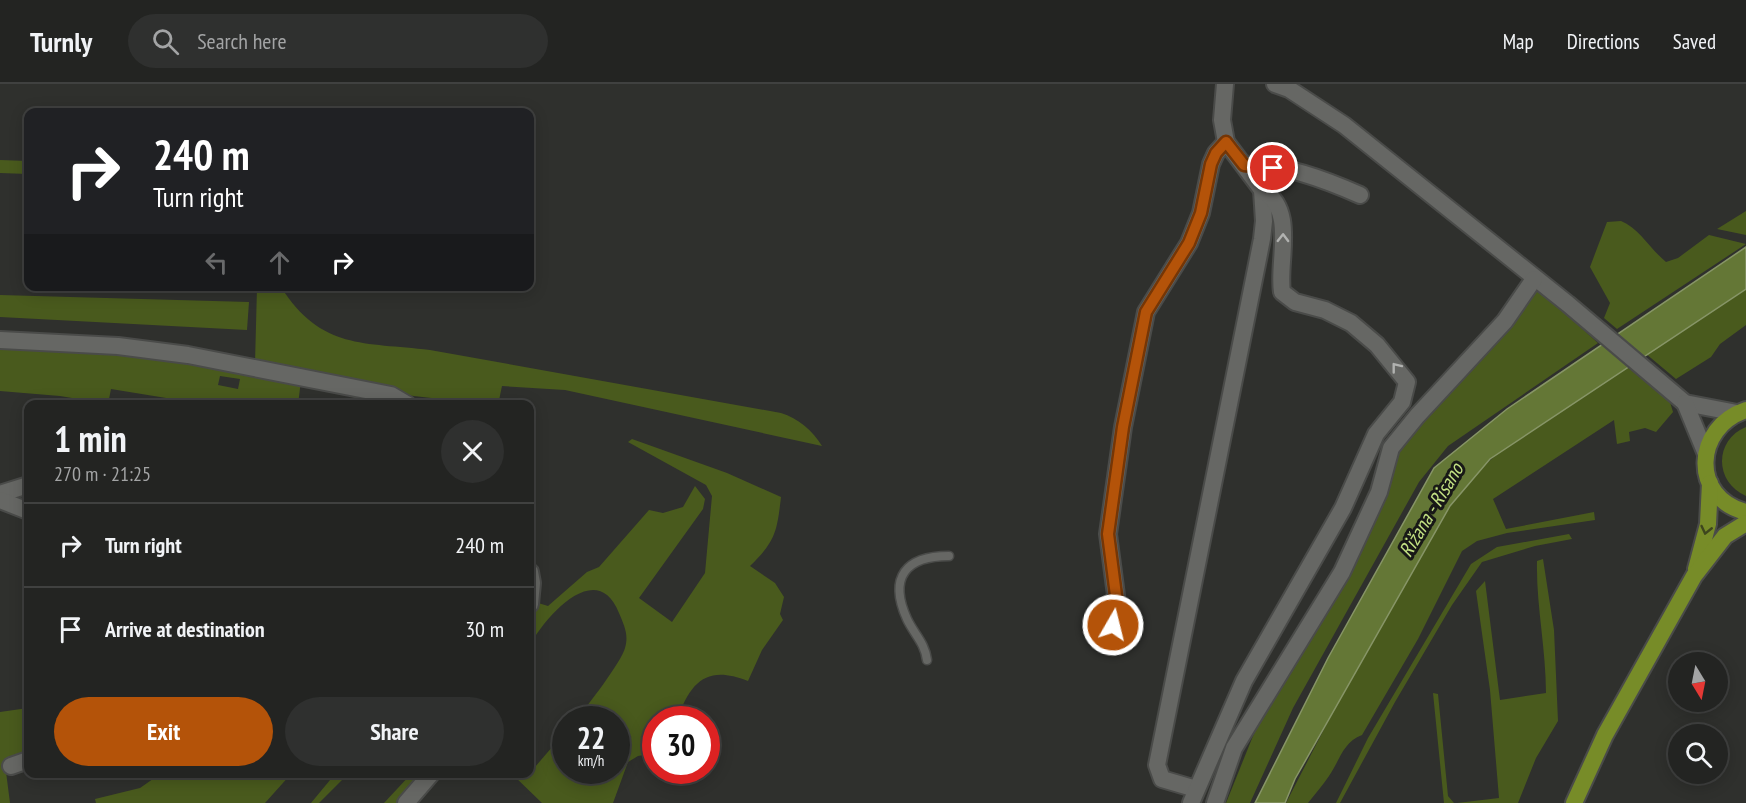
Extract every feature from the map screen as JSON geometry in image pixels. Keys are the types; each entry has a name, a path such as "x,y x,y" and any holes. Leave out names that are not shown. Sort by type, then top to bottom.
{"main road":[{"path":"1694,576 1708,524 1710,483 1706,454 1713,434 1720,425 1742,412"},
{"path":"1710,483 1722,500 1746,512"},
{"path":"1574,803 1605,735 1694,576 1725,536 1746,523"}],"street":[{"path":"1225,84 1221,120 1226,142 1258,173 1282,217 1284,234 1279,274 1282,292 1295,302 1325,310 1351,323 1377,345 1407,382 1402,402 1376,434 1343,508 1244,681 1194,796 1162,779 1157,765 1262,239 1264,221 1258,173"},
{"path":"1275,84 1289,89 1344,125 1568,304 1682,400 1706,454"},
{"path":"1113,625 1117,603 1108,534 1123,427 1146,312 1189,243 1201,213 1211,164 1216,153 1226,142"},
{"path":"1258,173 1341,187 1360,195"},
{"path":"1215,803 1234,748 1342,572 1379,492 1391,448 1417,416 1505,321 1534,279"},
{"path":"0,340 118,346 215,359 391,395 400,400"},
{"path":"1682,400 1742,412"},
{"path":"0,494 24,486"},
{"path":"0,501 24,510"},
{"path":"11,766 24,761"},
{"path":"415,799 428,778"}],"lane":[{"path":"927,660 925,649 903,610 900,594 903,576 909,564 921,558 949,556"}],"shaded area":[{"path":"0,160 24,161 24,174 0,173"},
{"path":"1746,211 1746,235 1717,229"},
{"path":"1621,221 1639,233 1666,262 1678,258 1709,235 1746,244 1617,329 1604,318 1610,303 1590,267 1607,222"},
{"path":"1533,288 1544,294 1598,343 1448,446 1419,482 1293,708 1250,803 1226,803 1253,736 1395,451"},
{"path":"1746,288 1746,325 1720,344 1711,357 1676,379 1645,353"},
{"path":"257,291 284,291 296,307 312,322 328,333 346,339 430,350 781,413 804,426 822,446 565,390 502,386 499,400 449,400 405,395 255,363"},
{"path":"0,295 249,302 247,330 0,317"},
{"path":"0,345 134,353 301,380 299,400 178,400 111,389 109,400 84,400 0,391","holes":["220,376 240,379 238,389 218,385"]},
{"path":"1625,365 1670,402 1673,412 1656,432 1645,428 1629,432 1630,441 1617,444 1614,420 1493,499 1506,529 1594,512 1595,520 1507,533 1477,541 1462,551 1418,639 1362,735 1346,747 1329,776 1308,803 1286,803 1405,572 1462,487 1518,434"},
{"path":"1746,427 1746,496 1728,481 1722,461 1728,441"},
{"path":"632,439 727,473 781,497 774,535 750,566 775,583 784,597 780,614 783,620 762,650 748,681 734,676 712,676 695,686 682,706 642,706 642,755 630,761 630,706 586,706 625,648 625,630 619,613 609,597 598,590 585,591 559,608 534,638 535,602 548,606 587,572 599,567 649,510 663,513 683,507 695,486 705,499 703,509 639,598 672,622 705,573 712,496 706,485 628,442"},
{"path":"1569,534 1572,539 1535,546 1482,562 1452,605 1395,702 1340,803 1336,803 1368,738 1471,564 1497,547"},
{"path":"1543,559 1554,630 1558,721 1536,758 1518,803 1457,803 1499,798 1490,690 1476,591 1485,581 1500,700 1546,693 1537,577 1537,561"},
{"path":"1433,693 1438,694 1448,796 1454,803 1444,803"},
{"path":"24,709 24,757 5,764 10,803 0,803 0,712"},
{"path":"552,747 552,784 620,784 613,803 542,803 516,778 534,778 535,767"},
{"path":"154,778 287,778 265,803 96,803 95,799 140,788"},
{"path":"332,778 344,778 319,803 311,803"},
{"path":"407,778 422,778 400,803 384,803"}],"water":[{"name":"Rižana - Risano","path":"1746,247 1746,289 1490,459 1450,506 1295,779 1285,803 1255,803 1328,658 1434,468 1507,409"}],"route":[{"path":"1113,625 1117,594 1108,534 1113,484 1146,312 1189,243 1201,213 1211,164 1216,153 1226,142 1244,165 1273,168"}]}
